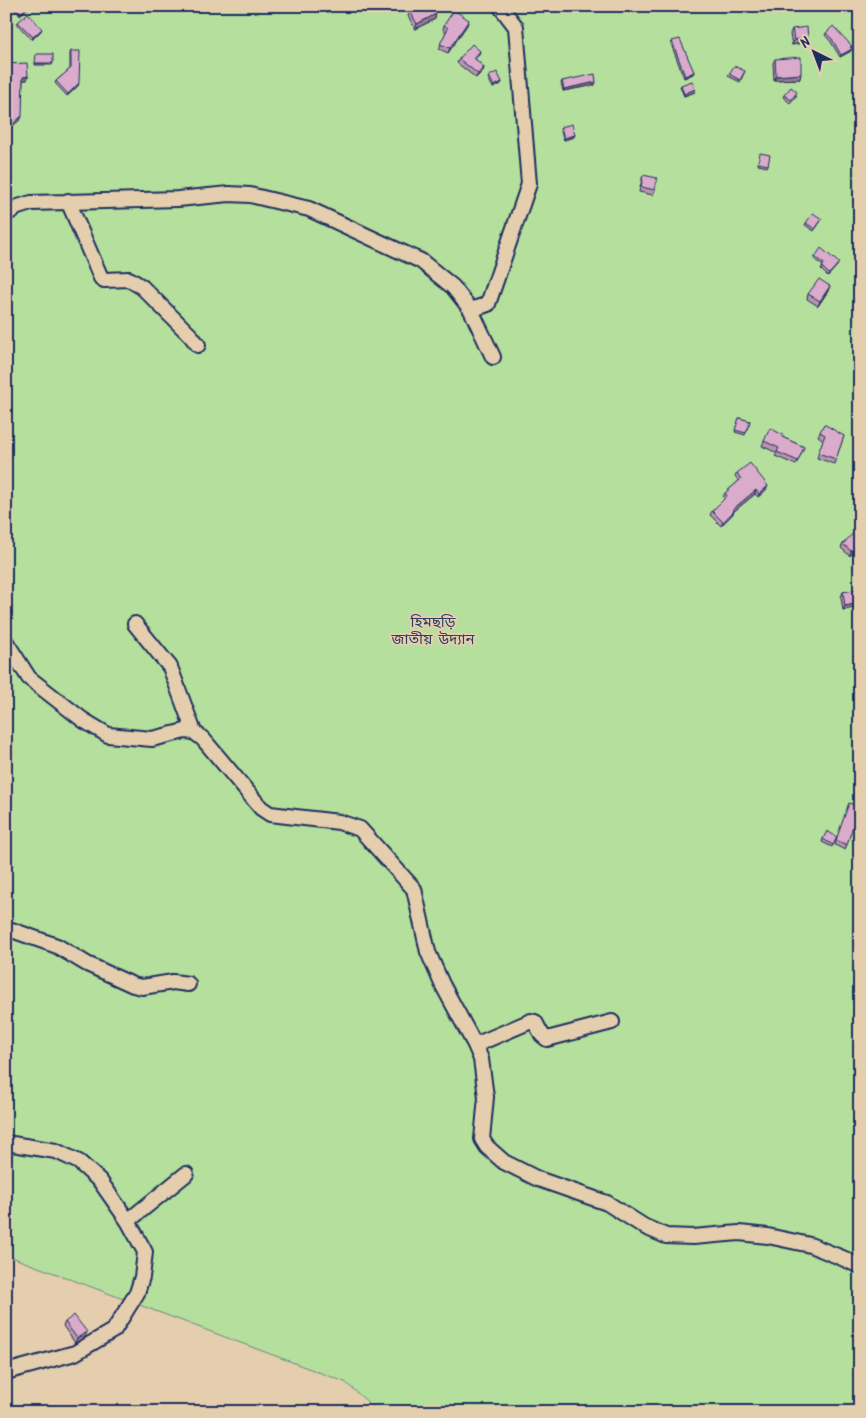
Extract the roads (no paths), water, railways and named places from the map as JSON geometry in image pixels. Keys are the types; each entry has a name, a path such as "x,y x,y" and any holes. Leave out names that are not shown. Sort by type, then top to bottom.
{"street":[{"path":"470,310 488,304 529,184 516,27 500,6"},
{"path":"6,214 18,207 31,203 178,199 229,194 250,196 310,209 421,261 453,287 470,310 493,357"},
{"path":"68,201 101,278 104,280 129,279 142,287 198,345"},
{"path":"135,624 170,667 194,732"},
{"path":"6,642 29,678 83,720 108,735 152,739 185,731 194,732 203,738 261,808 270,814 339,822 360,829 414,888 428,952 442,984 481,1059 486,1096 482,1139 487,1147 504,1162 538,1179 607,1203 645,1227 666,1236 693,1237 739,1233 768,1236 810,1245 860,1266"},
{"path":"6,928 58,946 87,964 133,985 142,987 174,982 188,984"},
{"path":"475,1045 531,1021 535,1022 542,1035 547,1039 612,1022"},
{"path":"6,1143 56,1151 79,1162 100,1181 128,1220 145,1252 142,1277 137,1294 114,1330 75,1353 6,1372"},
{"path":"128,1220 186,1174"}],"park label":[{"name":"হিমছড়ি জাতীয় উদ্যান","path":"433,630"}]}
